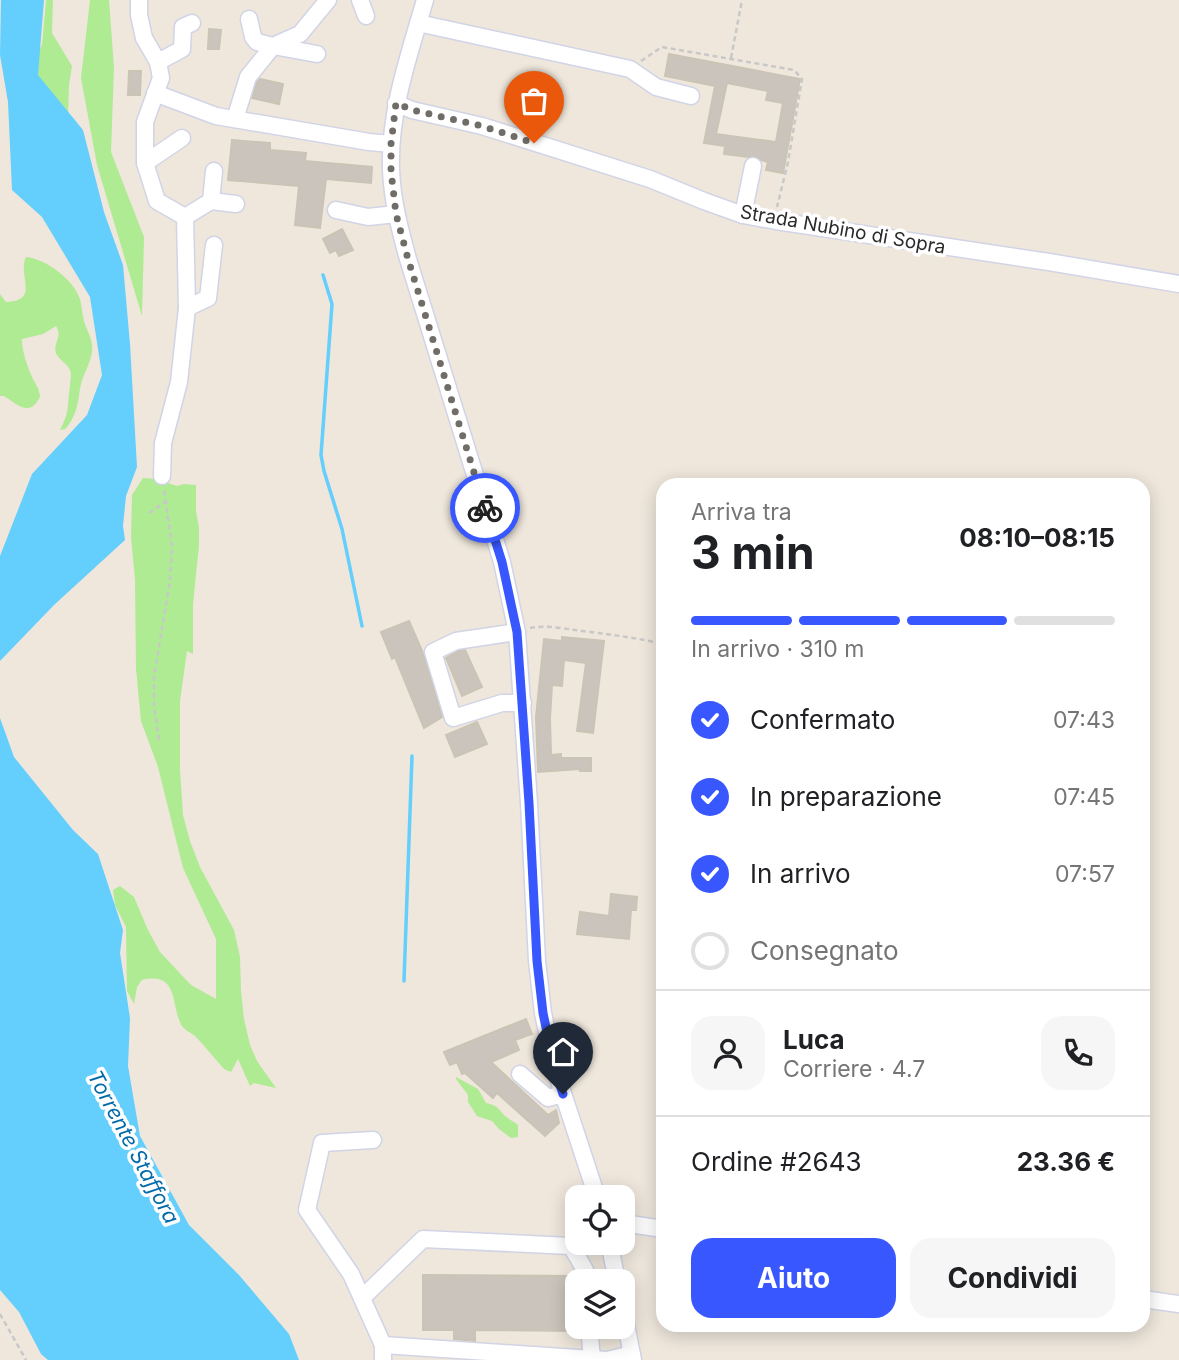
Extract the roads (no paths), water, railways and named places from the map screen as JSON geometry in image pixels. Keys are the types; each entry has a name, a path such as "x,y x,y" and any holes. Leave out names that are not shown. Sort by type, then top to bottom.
{"street":[{"path":"139,0 144,38 158,62 161,78 145,122 145,163 157,201 185,217"},
{"path":"234,119 248,76 273,46 300,34 328,0"},
{"path":"360,0 366,16"},
{"path":"425,0 396,103 391,144 396,214 502,562 517,632 537,961 543,1013 554,1066 593,1185"},
{"path":"249,19 253,37 257,42 317,54"},
{"path":"158,62 182,49 183,27 192,23"},
{"path":"418,23 630,69 656,87 691,96"},
{"path":"155,93 216,116 391,144"},
{"name":"Strada Nubino di Sopra","path":"396,103 412,110 482,126 650,179 743,215 1179,284"},
{"path":"145,163 182,138"},
{"path":"743,215 753,166"},
{"path":"211,201 214,171"},
{"path":"185,217 211,201 236,204"},
{"path":"336,210 368,217 396,214"},
{"path":"162,476 163,443 179,382 187,308 185,217"},
{"path":"187,308 208,298 214,245"},
{"path":"517,632 456,641 433,652 453,718 502,703 523,703"},
{"path":"520,1074 548,1098 563,1094"},
{"path":"373,1140 322,1143 307,1210 351,1274 383,1352 607,1360 633,1357 629,1339"},
{"path":"635,1225 656,1228"},
{"path":"362,1298 424,1239 571,1246 584,1269"},
{"path":"1150,1300 1179,1304"},
{"path":"590,1339 592,1359"}],"water":[{"path":"1,0 44,0 38,75 83,130 104,212 123,265 137,467 126,496 123,526 125,540 54,605 0,661 0,556 32,474 87,415 102,375 90,297 42,217 12,190 8,102 0,55"},
{"name":"Torrente Staffora","path":"0,718 14,757 73,830 98,854 123,930 120,953 130,1018 128,1066 140,1136 189,1225 239,1275 289,1334 299,1360 48,1360 41,1354 19,1312 0,1290"}],"waterway":[{"path":"323,275 332,304 321,455 342,529 362,626"},
{"path":"404,981 412,756"}]}
